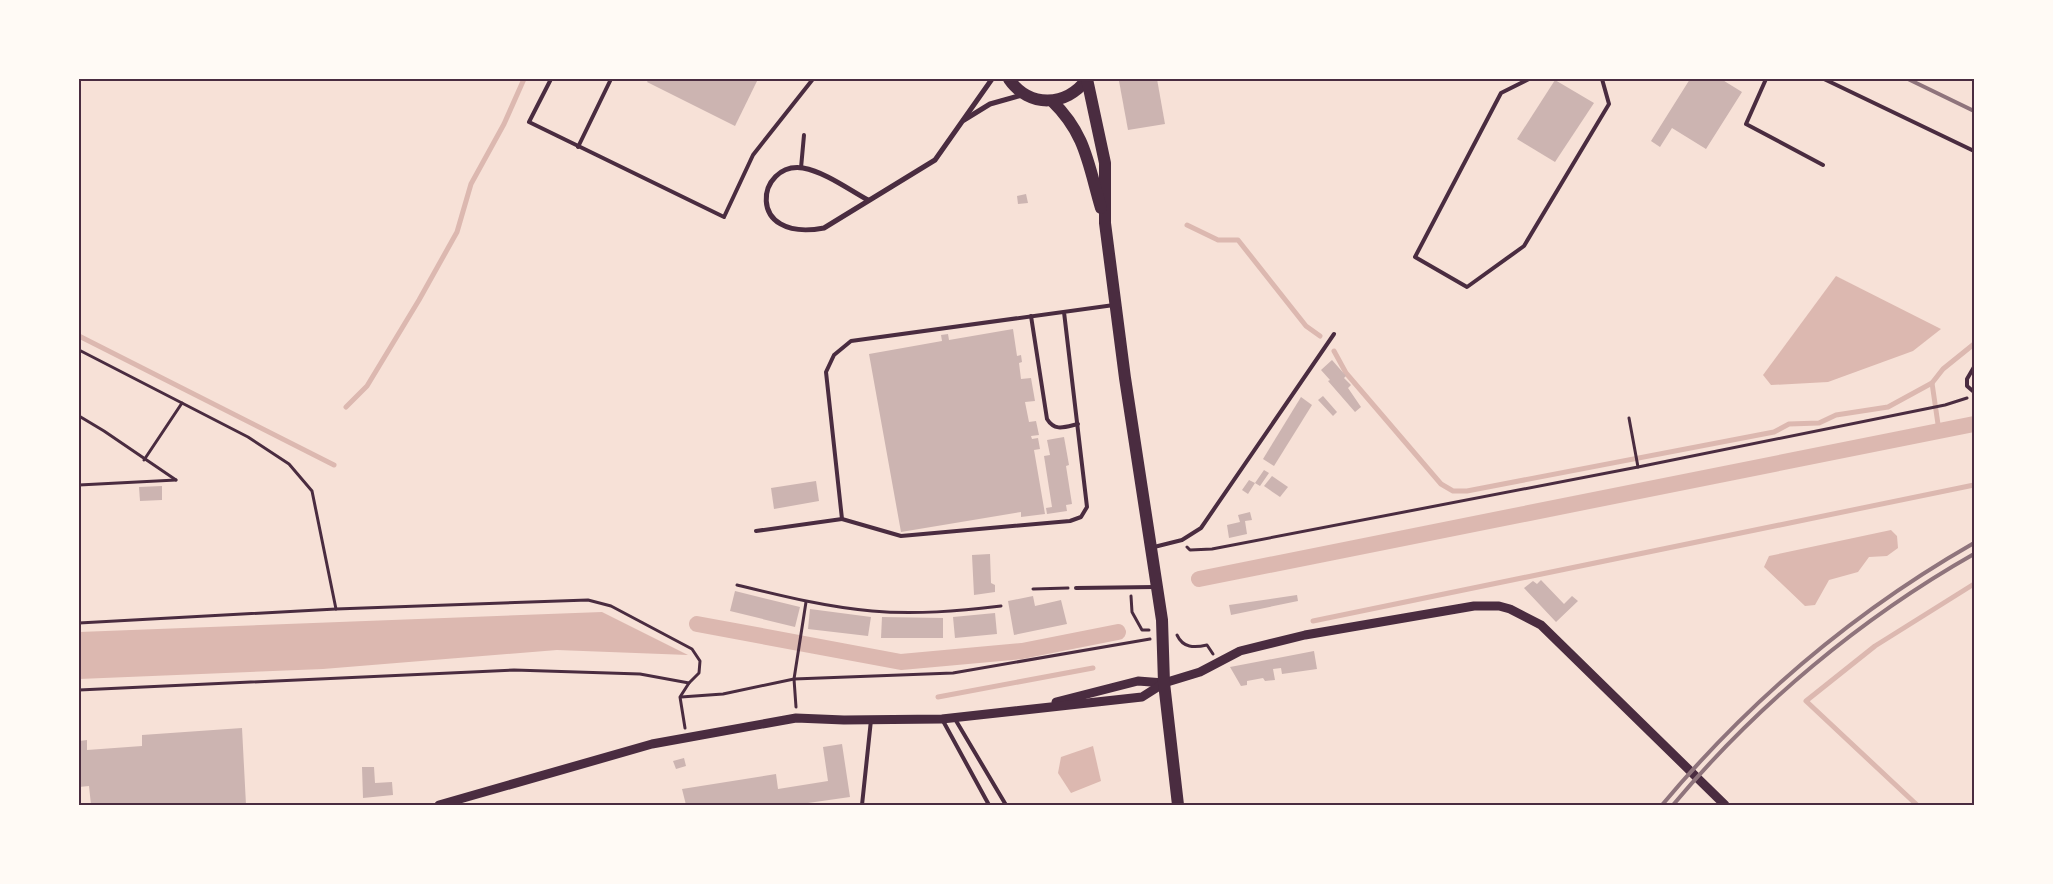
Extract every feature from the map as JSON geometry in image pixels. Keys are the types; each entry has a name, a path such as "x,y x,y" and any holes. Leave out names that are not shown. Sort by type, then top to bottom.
{"main road":[{"path":"1009,79 1024,95 1042,101 1052,101 1074,93 1087,79"},
{"path":"1087,79 1105,164 1105,223 1155,587 1162,620 1164,683 1178,805"},
{"path":"1052,101 1078,133 1105,223"}],"street":[{"path":"868,200 814,171 801,168 780,172 768,189 767,209 779,225 791,230 824,228 935,160 992,79"},
{"path":"962,122 990,104 1024,95"},
{"path":"439,805 644,746 796,718 942,719 1142,697 1164,683 1200,672 1240,651 1305,635 1459,608 1499,606 1521,614 1541,625 1724,805"},
{"path":"1024,710 1138,681 1164,683"}],"lane":[{"path":"551,79 529,122 724,217 753,155 814,79"},
{"path":"578,147 611,79"},
{"path":"1529,79 1501,92 1415,257 1467,288 1524,246 1608,104 1602,79"},
{"path":"1766,79 1746,124 1823,165"},
{"path":"1824,79 1974,152"},
{"path":"801,168 804,135"},
{"path":"842,518 826,372 834,355 851,341 1116,305"},
{"path":"756,531 842,518 902,536 1070,521 1081,517 1086,507 1064,312"},
{"path":"1031,316 1047,419 1051,426 1057,428 1078,424"},
{"path":"1150,548 1182,540 1201,528 1334,334"},
{"path":"1974,367 1967,379 1967,386 1974,392"},
{"path":"1076,588 1155,587"},
{"path":"954,718 1006,805"},
{"path":"942,719 988,805"},
{"path":"862,805 871,720"}],"path":[{"path":"79,350 248,437 289,464 312,491 336,609"},
{"path":"1182,540 1190,550 1212,549 1926,409 1974,396"},
{"path":"144,460 182,403"},
{"path":"79,416 176,480 79,486"},
{"path":"1628,418 1638,465"},
{"path":"737,585 806,602 873,611 947,612 1002,606"},
{"path":"1033,589 1076,588"},
{"path":"79,623 336,609 588,600 611,606 692,648 700,661 699,673 689,683 680,697 686,738"},
{"path":"796,718 794,679 799,636 806,602"},
{"path":"680,697 722,694 794,679 954,673 1162,637"},
{"path":"79,690 514,670 640,674 689,683"}],"shaded area":[{"path":"1836,276 1941,329 1913,351 1828,382 1771,385 1763,375"},
{"path":"1891,530 1897,536 1898,548 1887,556 1869,557 1858,572 1829,580 1815,605 1805,606 1764,567 1769,556"},
{"path":"602,612 688,655 557,650 323,669 79,679 79,632"},
{"path":"1093,746 1101,781 1071,793 1058,773 1061,757"}],"building":[{"path":"649,79 758,79 735,126 647,82"},
{"path":"1157,79 1165,124 1128,130 1119,81"},
{"path":"1690,79 1721,79 1742,92 1706,149 1672,128 1660,147 1651,141"},
{"path":"1555,80 1594,103 1555,162 1517,139"},
{"path":"1026,194 1028,203 1018,204 1017,196"},
{"path":"1013,329 1017,356 1021,355 1022,362 1019,363 1021,379 1031,378 1035,401 1025,402 1029,422 1036,421 1039,435 1031,436 1032,439 1038,438 1040,449 1034,450 1045,514 1021,517 1021,512 901,532 869,354 942,341 941,335 948,334 949,340"},
{"path":"1332,360 1346,376 1344,378 1351,385 1348,388 1361,407 1355,412 1321,370"},
{"path":"1323,396 1337,412 1333,416 1318,400"},
{"path":"1301,397 1312,405 1274,466 1263,459"},
{"path":"1064,437 1069,465 1066,466 1072,504 1066,505 1067,511 1047,514 1046,508 1052,507 1044,456 1050,455 1047,440"},
{"path":"1264,470 1269,473 1260,486 1255,483"},
{"path":"1272,476 1288,487 1280,497 1264,486"},
{"path":"1249,480 1255,483 1248,494 1242,490"},
{"path":"816,481 819,501 774,509 771,488"},
{"path":"162,486 162,500 140,501 139,487"},
{"path":"1250,512 1252,520 1245,521 1247,534 1229,538 1227,525 1240,522 1238,515"},
{"path":"990,554 991,583 995,585 995,592 974,595 972,555"},
{"path":"1541,580 1564,604 1572,596 1578,601 1556,622 1524,588 1533,581 1537,584"},
{"path":"735,591 800,607 795,627 730,611"},
{"path":"1297,595 1298,601 1231,615 1229,605"},
{"path":"1033,596 1035,606 1061,600 1067,624 1014,635 1008,601"},
{"path":"810,609 871,617 868,636 808,629"},
{"path":"995,613 997,634 955,638 953,617"},
{"path":"882,617 943,618 943,638 881,638"},
{"path":"1314,651 1317,669 1282,674 1281,668 1273,669 1275,680 1265,681 1263,678 1247,681 1247,685 1241,686 1230,667"},
{"path":"242,728 246,805 91,805 89,786 79,787 79,741 87,740 87,750 142,746 142,735"},
{"path":"842,744 850,797 794,805 686,805 682,789 776,774 778,789 828,781 823,747"},
{"path":"684,758 686,766 676,769 673,761"},
{"path":"362,767 374,767 375,783 392,782 393,795 363,798"}],"waterway":[{"path":"346,407 367,386 419,300 457,232 471,184 504,124 524,79"},
{"path":"1187,225 1218,240 1238,240 1306,326 1320,336"},
{"path":"79,336 334,465"},
{"path":"1939,431 1932,383 1943,369 1974,344"},
{"path":"1334,351 1346,373 1441,484 1453,491 1467,491 1774,432 1789,424 1819,423 1836,415 1888,407 1932,383"},
{"path":"1199,579 1974,424"},
{"path":"1313,621 1974,485"},
{"path":"1917,805 1806,701 1875,646 1974,584"},
{"path":"697,624 901,662 1022,651 1118,632"},
{"path":"938,697 1093,668"}],"railway":[{"path":"1908,79 1974,111"},
{"path":"1662,805 1731,729 1806,660 1887,598 1930,569 1974,543"},
{"path":"1673,805 1705,768 1740,733 1813,666 1891,606 1974,554"}]}
